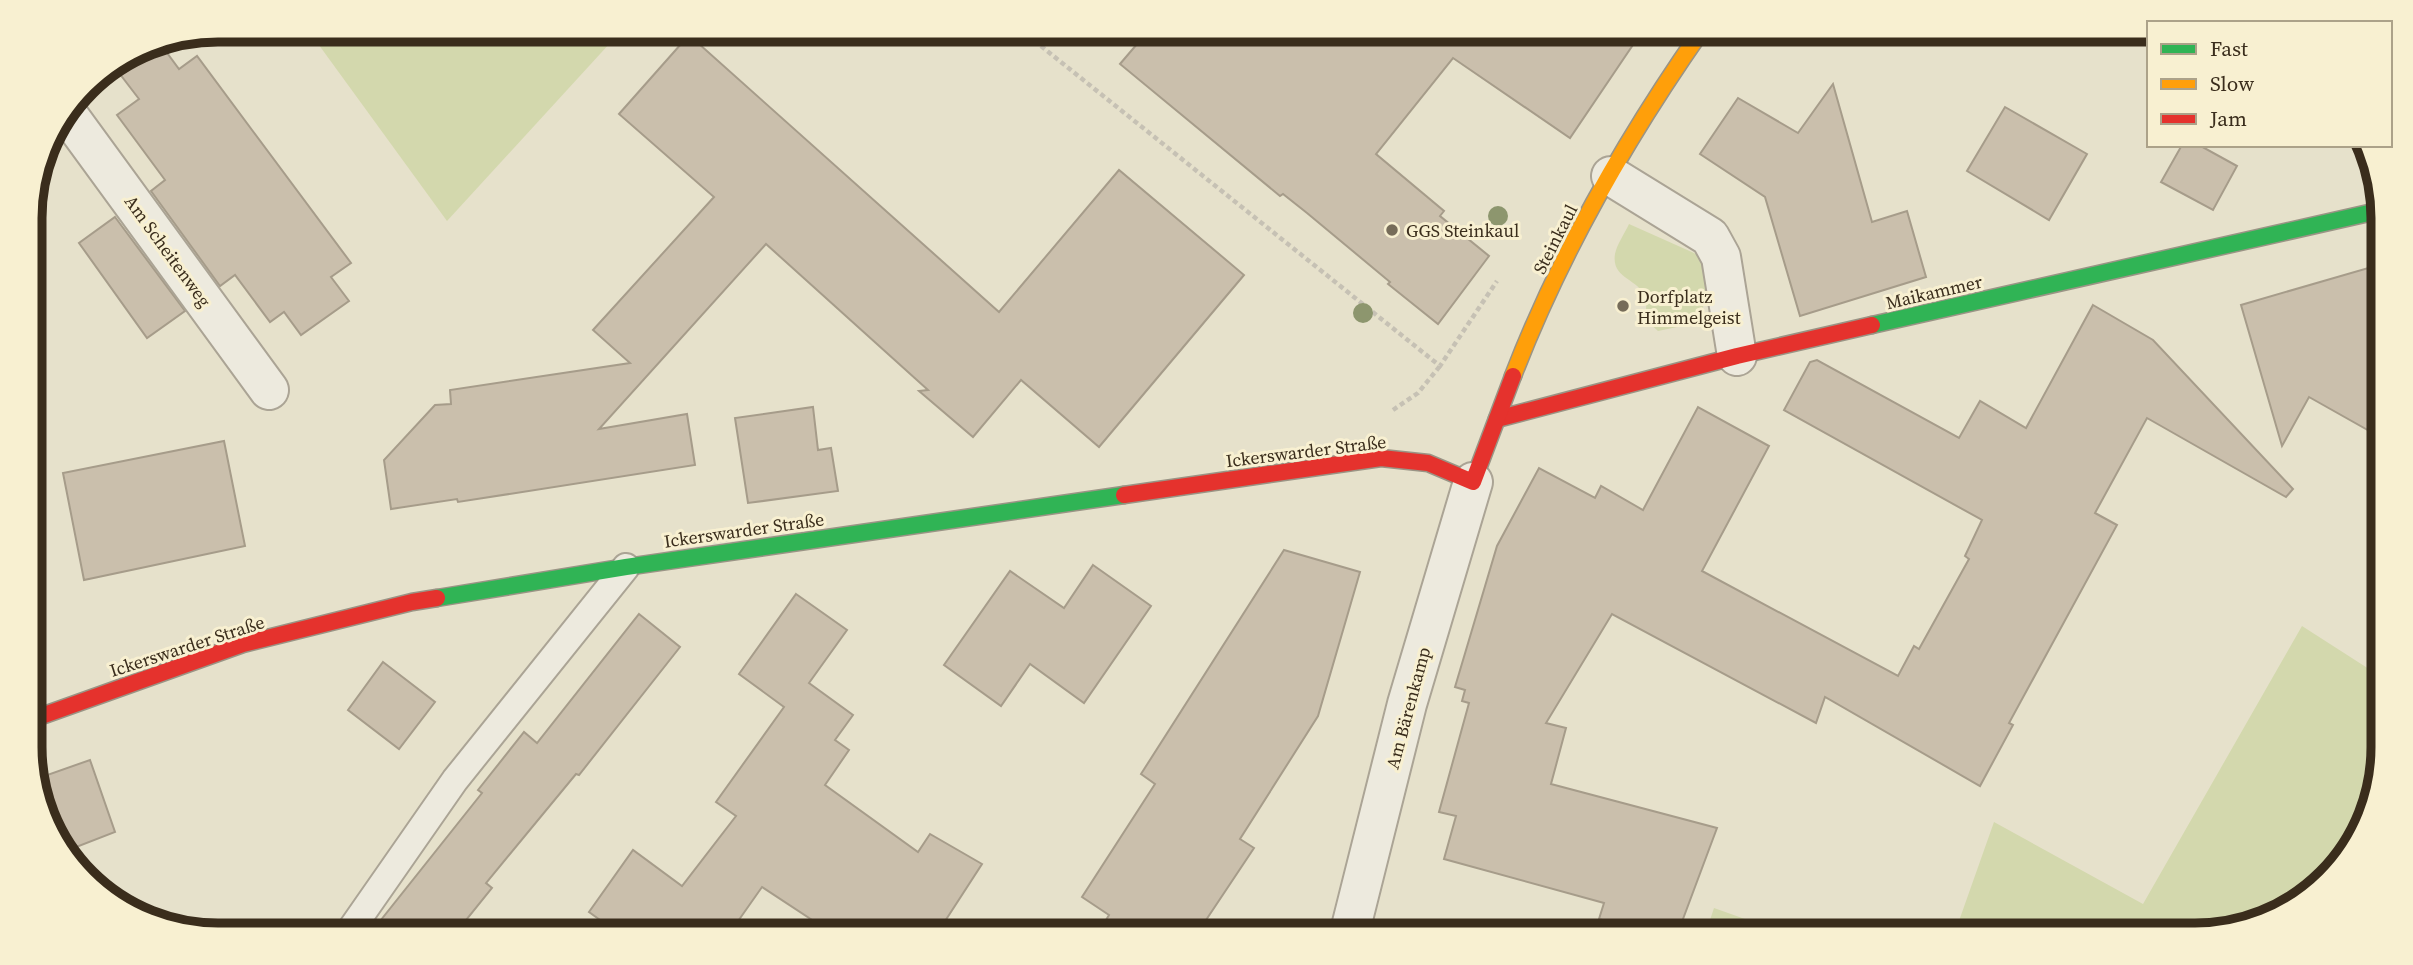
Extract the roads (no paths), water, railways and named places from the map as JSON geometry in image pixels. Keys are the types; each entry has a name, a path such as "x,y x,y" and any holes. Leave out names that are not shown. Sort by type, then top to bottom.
{"street":[{"name":"Steinkaul","path":"1473,482 1533,325 1588,215 1666,81 1694,42"},
{"name":"Am Scheitenweg","path":"72,121 269,390"},
{"path":"1611,176 1710,237 1721,257 1737,356"},
{"name":"Maikammer","path":"1497,419 1737,356 2371,213"},
{"name":"Ickerswarder Straße","path":"42,716 243,644 412,602 626,566 1381,458 1428,463 1473,482"},
{"name":"Am Bärenkamp","path":"1352,923 1407,704 1473,482"}],"lane":[{"path":"355,923 455,780 626,566"}],"place":[{"name":"GGS Steinkaul","path":"1392,230"},
{"name":"Dorfplatz Himmelgeist","path":"1623,306"}]}
